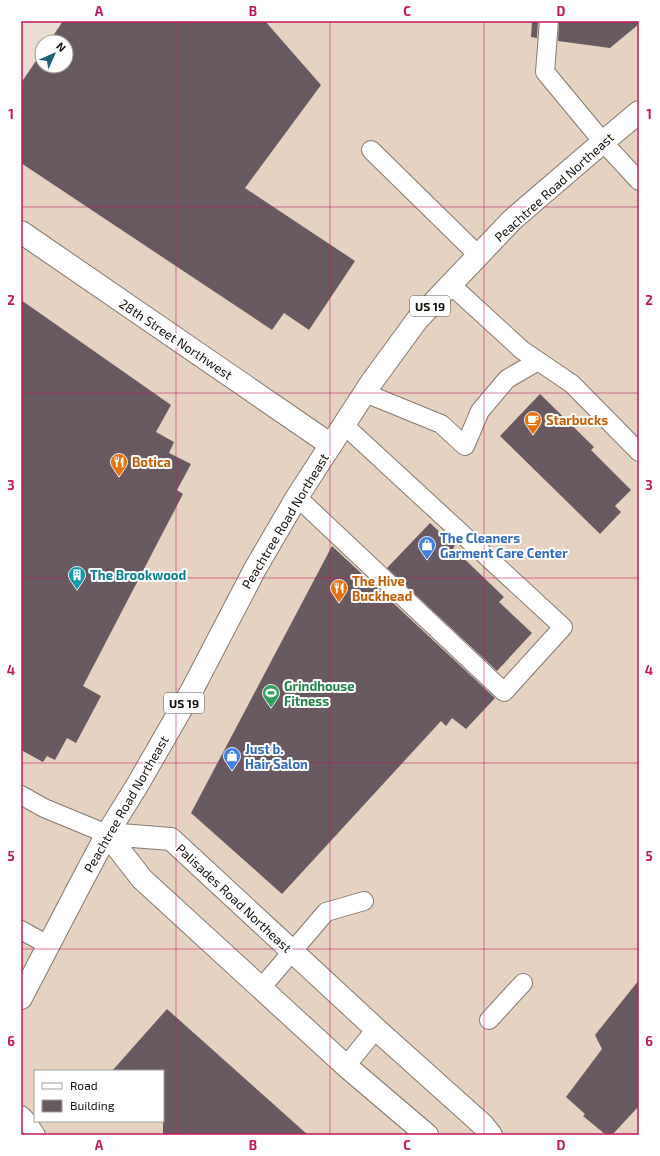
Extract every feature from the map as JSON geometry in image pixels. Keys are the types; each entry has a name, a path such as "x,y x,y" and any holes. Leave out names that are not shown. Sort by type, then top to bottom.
{"main road":[{"name":"Peachtree Road Northeast","path":"21,998 107,834 138,784 192,690 255,569 297,497 365,393 417,320 512,220 639,112"},
{"name":"28th Street Northwest","path":"21,232 331,445"},
{"name":"Palisades Road Northeast","path":"107,834 170,839 376,1029 484,1132"},
{"path":"107,834 142,879 346,1066 427,1135"}],"lane":[{"path":"549,21 546,72 603,142 639,181"},
{"path":"371,150 478,256"},
{"path":"451,285 522,350 572,384 639,452"},
{"path":"365,393 441,424 466,446 480,411 507,379 538,361"},
{"path":"297,497 504,692 563,627 344,425"},
{"path":"21,795 44,808 107,834"},
{"path":"261,988 326,912 364,902"},
{"path":"21,930 48,945"},
{"path":"490,1020 522,983"},
{"path":"346,1066 376,1029"},
{"path":"21,1115 36,1135"}],"shaded area":[{"path":"97,21 639,21 639,1130 635,1135 21,1135 21,119 59,74 74,74 74,54"}],"building":[{"path":"63,21 265,21 321,85 245,188 355,261 309,330 284,313 272,330 21,163 21,83 34,64 34,74 74,74 74,34 54,34"},
{"path":"532,21 538,21 537,38 531,37"},
{"path":"559,21 639,21 639,24 610,48 558,41"},
{"name":"The Brookwood","path":"21,300 171,405 156,432 174,442 169,453 191,464 177,490 183,494 83,686 101,696 76,743 67,738 55,760 47,756 43,762 21,750"},
{"path":"540,394 594,447 591,450 631,490 615,506 621,512 600,534 500,436"},
{"path":"430,523 455,546 453,548 504,597 499,602 532,633 497,671 387,568"},
{"path":"332,546 495,698 466,729 452,718 446,726 441,721 282,894 191,813"},
{"path":"639,980 639,1106 612,1135 606,1135 583,1116 585,1114 566,1097 602,1049 595,1035"},
{"path":"167,1009 308,1135 163,1135 164,1070 113,1070"}],"place":[{"name":"Starbucks","path":"533,435"},
{"name":"Botica","path":"119,477"},
{"name":"The Cleaners Garment Care Center","path":"427,560"},
{"name":"The Brookwood","path":"77,590"},
{"name":"The Hive Buckhead","path":"339,603"},
{"name":"Grindhouse Fitness","path":"271,708"},
{"name":"Just b. Hair Salon","path":"232,771"}]}
